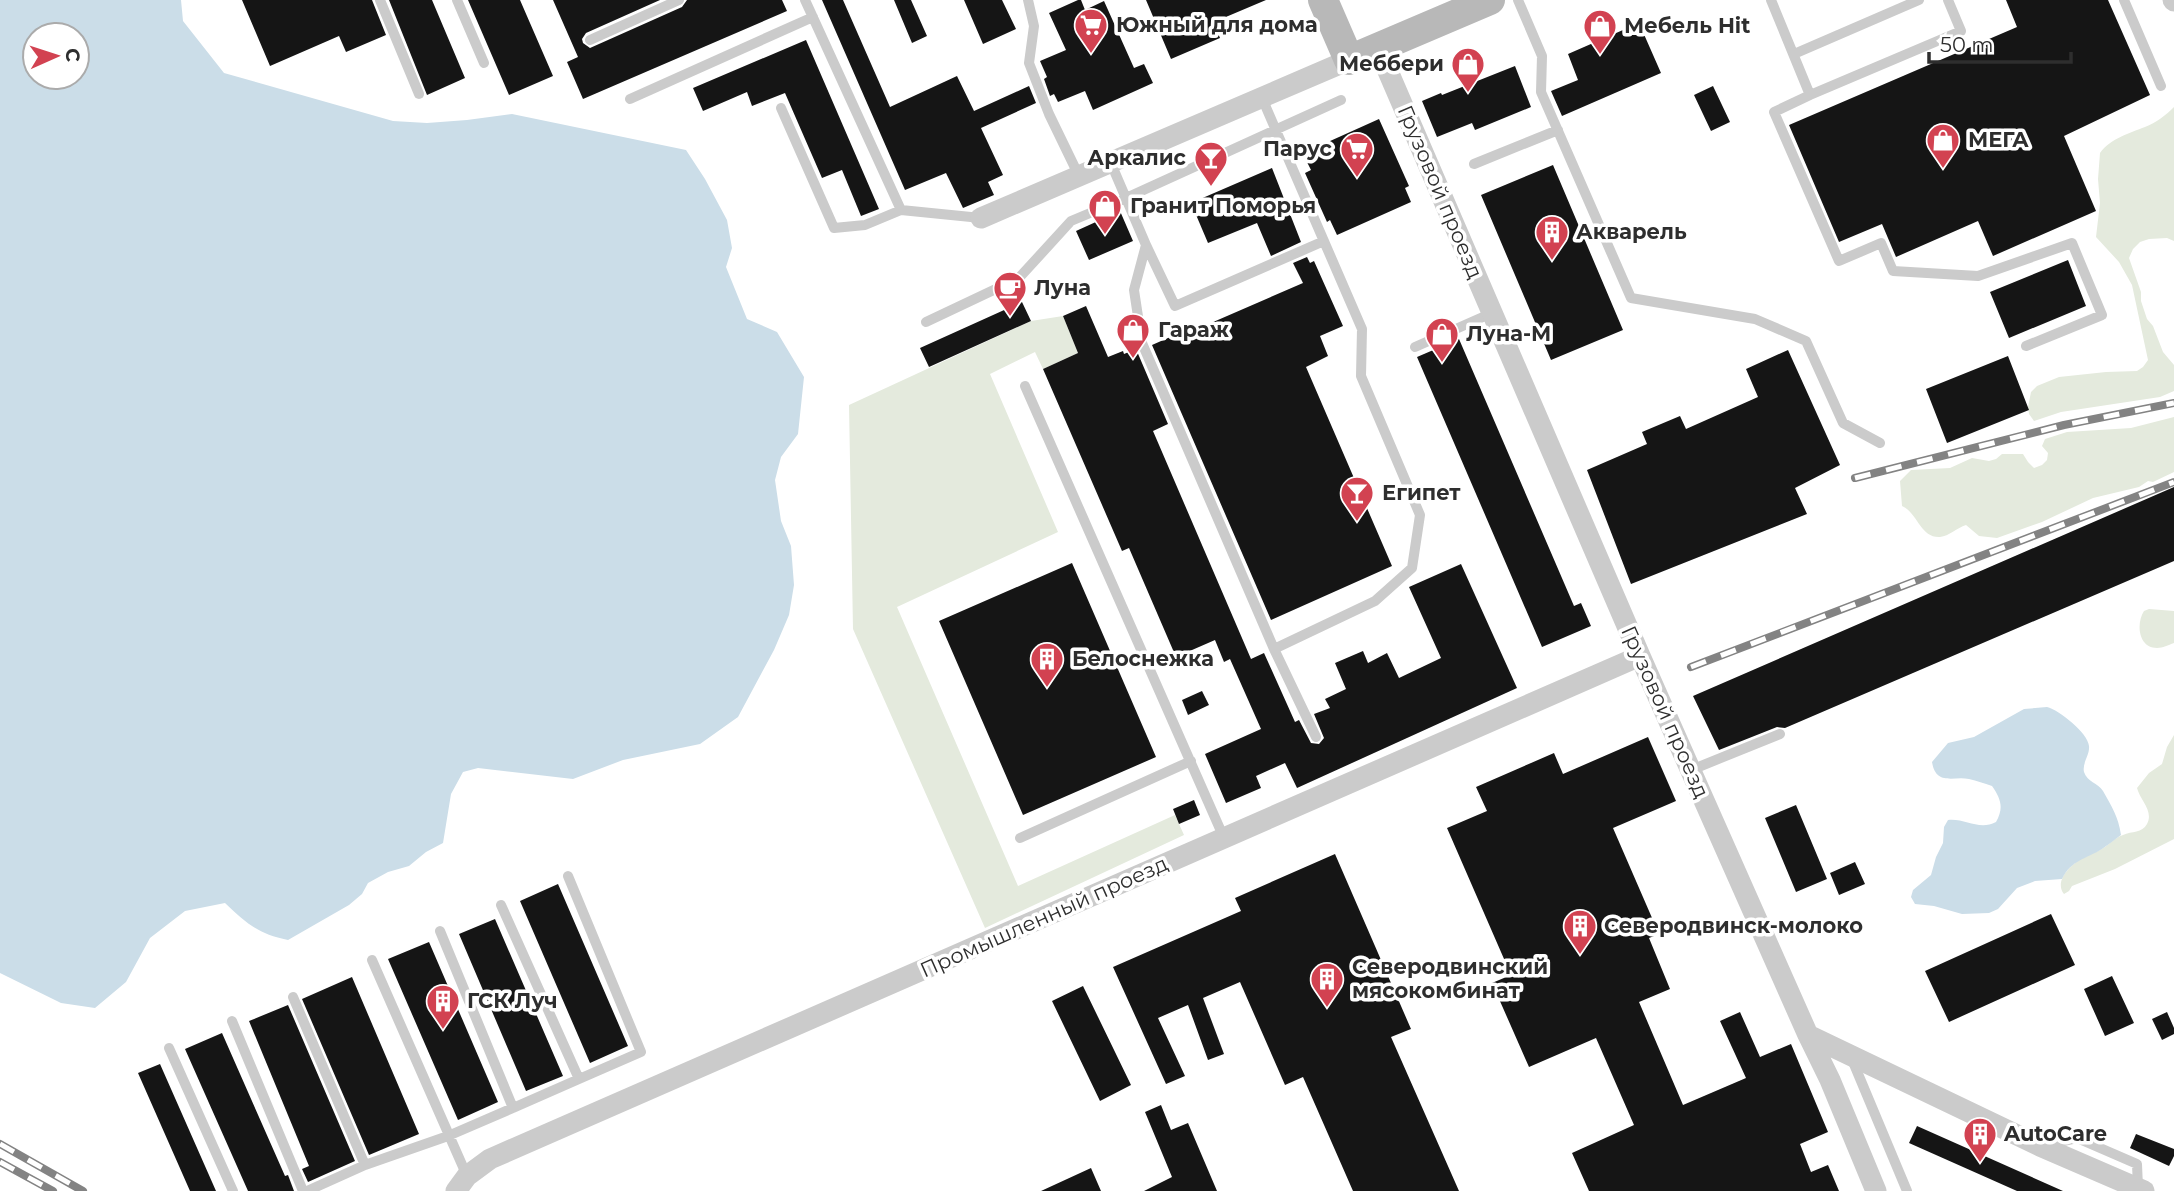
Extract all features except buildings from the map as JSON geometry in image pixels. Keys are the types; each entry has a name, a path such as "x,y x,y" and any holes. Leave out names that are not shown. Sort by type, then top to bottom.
{"main road":[{"path":"1323,0 1349,60 1490,0"}],"street":[{"name":"Грузовой проезд","path":"1378,48 1640,656 1830,1080 1876,1191"},
{"path":"981,218 1349,60"},
{"name":"Промышленный проезд","path":"461,1184 490,1159 1640,656"},
{"path":"1808,1035 2040,1146 2141,1190"}],"lane":[{"path":"380,0 419,94"},
{"path":"457,0 484,63"},
{"path":"590,40 679,0"},
{"path":"805,0 901,210"},
{"path":"1028,0 1034,26 1029,62 1049,114 1079,176"},
{"path":"1518,0 1542,56 1541,92 1631,298 1755,319 1806,341 1843,423 1880,443"},
{"path":"1771,0 1810,95"},
{"path":"1794,54 1919,0"},
{"path":"1948,0 1961,31 1774,112 1839,261 1881,243 1893,271 1978,275 2072,243 2102,315 2026,346"},
{"path":"2124,0 2161,86"},
{"path":"630,99 813,17"},
{"path":"1262,98 1362,329 1361,376 1420,515 1412,568 1375,601 1273,649"},
{"path":"926,322 1019,278 1071,221 1340,100"},
{"path":"781,108 834,228 865,225 901,210 981,218"},
{"path":"1474,164 1558,130"},
{"path":"1110,162 1175,306 1324,241"},
{"path":"1146,245 1134,290 1142,344 1273,649 1316,737"},
{"path":"1415,347 1492,313"},
{"path":"1025,386 1224,838"},
{"path":"1691,770 1780,734"},
{"path":"1020,838 1191,761"},
{"path":"232,1021 305,1191 513,1108 641,1052 568,876"},
{"path":"501,905 579,1079"},
{"path":"440,931 513,1108"},
{"path":"372,960 448,1136 461,1184"},
{"path":"293,997 365,1165"},
{"path":"169,1048 233,1191"},
{"path":"1850,1055 1907,1191"}],"shaded area":[{"path":"2174,107 2174,241 2167,238 2140,242 2129,258 2147,319 2153,326 2163,352 2174,365 2174,391 2160,397 2061,412 2034,421 2028,407 2031,392 2037,386 2059,377 2137,371 2148,360 2132,285 2119,262 2096,237 2100,203 2100,153 2115,140 2153,123"},
{"path":"1063,316 1078,353 1043,369 1035,352 990,374 1058,532 897,607 1018,886 1175,815 1184,835 985,928 853,629 849,405 1031,321"},
{"path":"2174,417 2174,472 2139,487 2093,498 2042,522 1997,538 1979,536 1966,525 1940,537 1933,536 1902,506 1900,481 1911,470 1950,468 1972,458 1989,461 2002,454 2023,454 2034,468 2047,460 2048,453 2042,446 2045,439 2067,432 2131,428"},
{"path":"2149,609 2174,611 2174,643 2157,648 2146,644 2142,639 2141,616"},
{"path":"2174,735 2174,839 2115,869 2072,886 2064,894 2061,883 2066,872 2075,863 2120,836 2142,829 2147,824 2148,810 2137,788 2149,773 2162,764"}],"water":[{"path":"0,0 181,0 183,21 224,73 393,121 427,123 512,114 686,150 727,220 732,248 726,267 747,319 777,332 804,377 798,434 781,457 775,480 781,521 791,546 794,585 789,615 774,650 738,717 700,744 623,760 573,779 478,768 463,772 451,794 443,843 409,866 388,872 368,883 362,894 349,905 288,940 253,927 225,903 185,911 150,938 126,982 95,1008 61,1003 0,973"},
{"path":"2047,707 2072,723 2084,735 2089,749 2084,772 2103,791 2112,807 2121,835 2074,864 2062,879 2035,881 2017,888 1998,909 1989,913 1962,914 1915,904 1911,897 1913,890 1931,875 1948,820 1978,825 1990,824 1996,822 2001,808 1992,786 1969,779 1941,777 1932,762 1948,743 1974,737 2024,709"}],"railway":[{"path":"1855,478 2064,425 2174,403"},
{"path":"1691,667 2174,482"},
{"path":"0,1144 83,1191"},
{"path":"0,1162 53,1191"}],"place":[{"name":"Южный для дома","path":"1091,55"},
{"name":"Мебель Hit","path":"1600,56"},
{"name":"Меббери","path":"1468,94"},
{"name":"МЕГА","path":"1943,170"},
{"name":"Парус","path":"1357,179"},
{"name":"Аркалис","path":"1211,188"},
{"name":"Гранит Поморья","path":"1105,236"},
{"name":"Акварель","path":"1552,262"},
{"name":"Луна","path":"1010,318"},
{"name":"Гараж","path":"1133,360"},
{"name":"Луна-М","path":"1442,364"},
{"name":"Египет","path":"1357,523"},
{"name":"Белоснежка","path":"1047,689"},
{"name":"Северодвинск-молоко","path":"1580,956"},
{"name":"Северодвинский мясокомбинат","path":"1327,1009"},
{"name":"ГСК Луч","path":"443,1031"},
{"name":"AutoCare","path":"1980,1164"}]}
